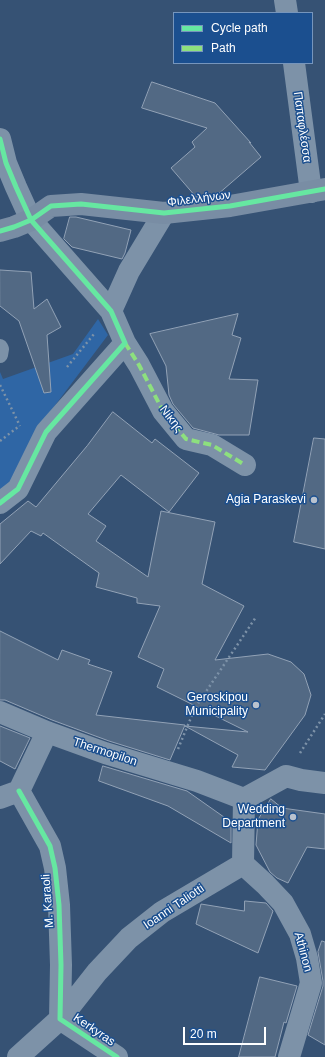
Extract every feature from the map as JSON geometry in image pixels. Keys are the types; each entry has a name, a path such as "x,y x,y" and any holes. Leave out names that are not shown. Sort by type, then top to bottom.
{"street":[{"path":"285,0 287,12"},
{"name":"Παπαφλέσσα","path":"294,64 318,190"},
{"name":"Νίκης","path":"0,139 6,162 31,220 111,311 125,343 139,365 162,411 186,439 212,445 245,465"},
{"name":"Φιλελλήνων","path":"0,231 31,220 51,206 81,204 164,213 230,206 318,190"},
{"path":"111,311 129,271 164,213"},
{"path":"0,503 18,489 46,432 125,343"},
{"name":"Thermopilon","path":"0,712 47,732 105,753 197,781 244,799"},
{"path":"10,794 47,732"},
{"path":"243,864 244,799 286,776 301,780 325,783"},
{"name":"M. Karaoli","path":"10,794 50,846 55,868 59,905 61,965 60,1019"},
{"name":"Ioanni Taliotti","path":"18,1057 60,1019 98,972 129,938 162,912 243,864"},
{"name":"Athinon","path":"243,864 283,903 300,934 307,958 310,983 289,1057"},
{"name":"Kerkyras","path":"60,1019 117,1057"}],"lane":[{"path":"0,347 0,355"}],"path":[{"path":"0,385 20,426"},
{"path":"168,772 195,708 256,617"},
{"path":"286,776 325,714"}],"shaded area":[{"path":"98,319 108,335 35,432 20,475 0,490 0,372 3,379 73,354"}],"building":[{"path":"152,82 215,103 251,143 249,142 261,157 217,195 196,197 171,168 195,147 192,142 207,128 142,108"},
{"path":"70,217 76,217 131,230 122,259 72,247 64,239"},
{"path":"0,270 31,272 34,309 47,299 61,327 47,335 51,392 44,393 19,321 0,306"},
{"path":"238,314 232,335 241,338 229,379 258,380 249,435 219,435 193,428 173,404 169,395 166,366 150,334"},
{"path":"113,412 152,443 155,439 199,473 169,512 121,475 88,514 106,526 96,541 148,577 161,511 215,522 202,584 244,606 215,660 268,654 291,662 304,674 311,695 305,715 265,770 232,767 238,755 185,726 248,732 157,687 164,669 138,657 160,606 137,603 137,598 96,587 99,573 43,533 41,536 31,531 0,564 0,524 28,501 36,507 87,446"},
{"name":"Agia Paraskevi","path":"314,438 325,439 325,549 294,542"},
{"path":"0,631 58,660 62,650 90,660 88,664 112,672 96,715 185,725 170,760 109,741 52,720 5,700 0,700"},
{"path":"0,726 30,738 15,769 0,761"},
{"path":"103,766 187,791 231,822 231,843 168,806 99,781"},
{"path":"271,799 282,808 325,814 325,849 307,847 288,883 277,878 270,872 256,845 258,820"},
{"path":"245,901 266,903 273,911 258,953 196,924 201,904 244,911"},
{"path":"322,941 325,942 325,1045 308,1035 323,986 318,952"},
{"path":"260,977 297,986 286,1023 284,1022 275,1057 239,1057"}],"marked path":[{"path":"125,343 139,365 163,411 186,439 212,445 245,465"}],"cycle path":[{"path":"0,139 6,163 31,220 111,311 125,343 46,432 18,489 0,503"},
{"path":"0,231 31,220 51,206 81,204 164,213 230,206 325,189"},
{"path":"19,791 50,846 55,868 59,905 61,965 60,1019 117,1057"}],"place":[{"name":"Agia Paraskevi","path":"314,500"},
{"name":"Geroskipou Municipality","path":"256,705"},
{"name":"Wedding Department","path":"293,817"}]}
